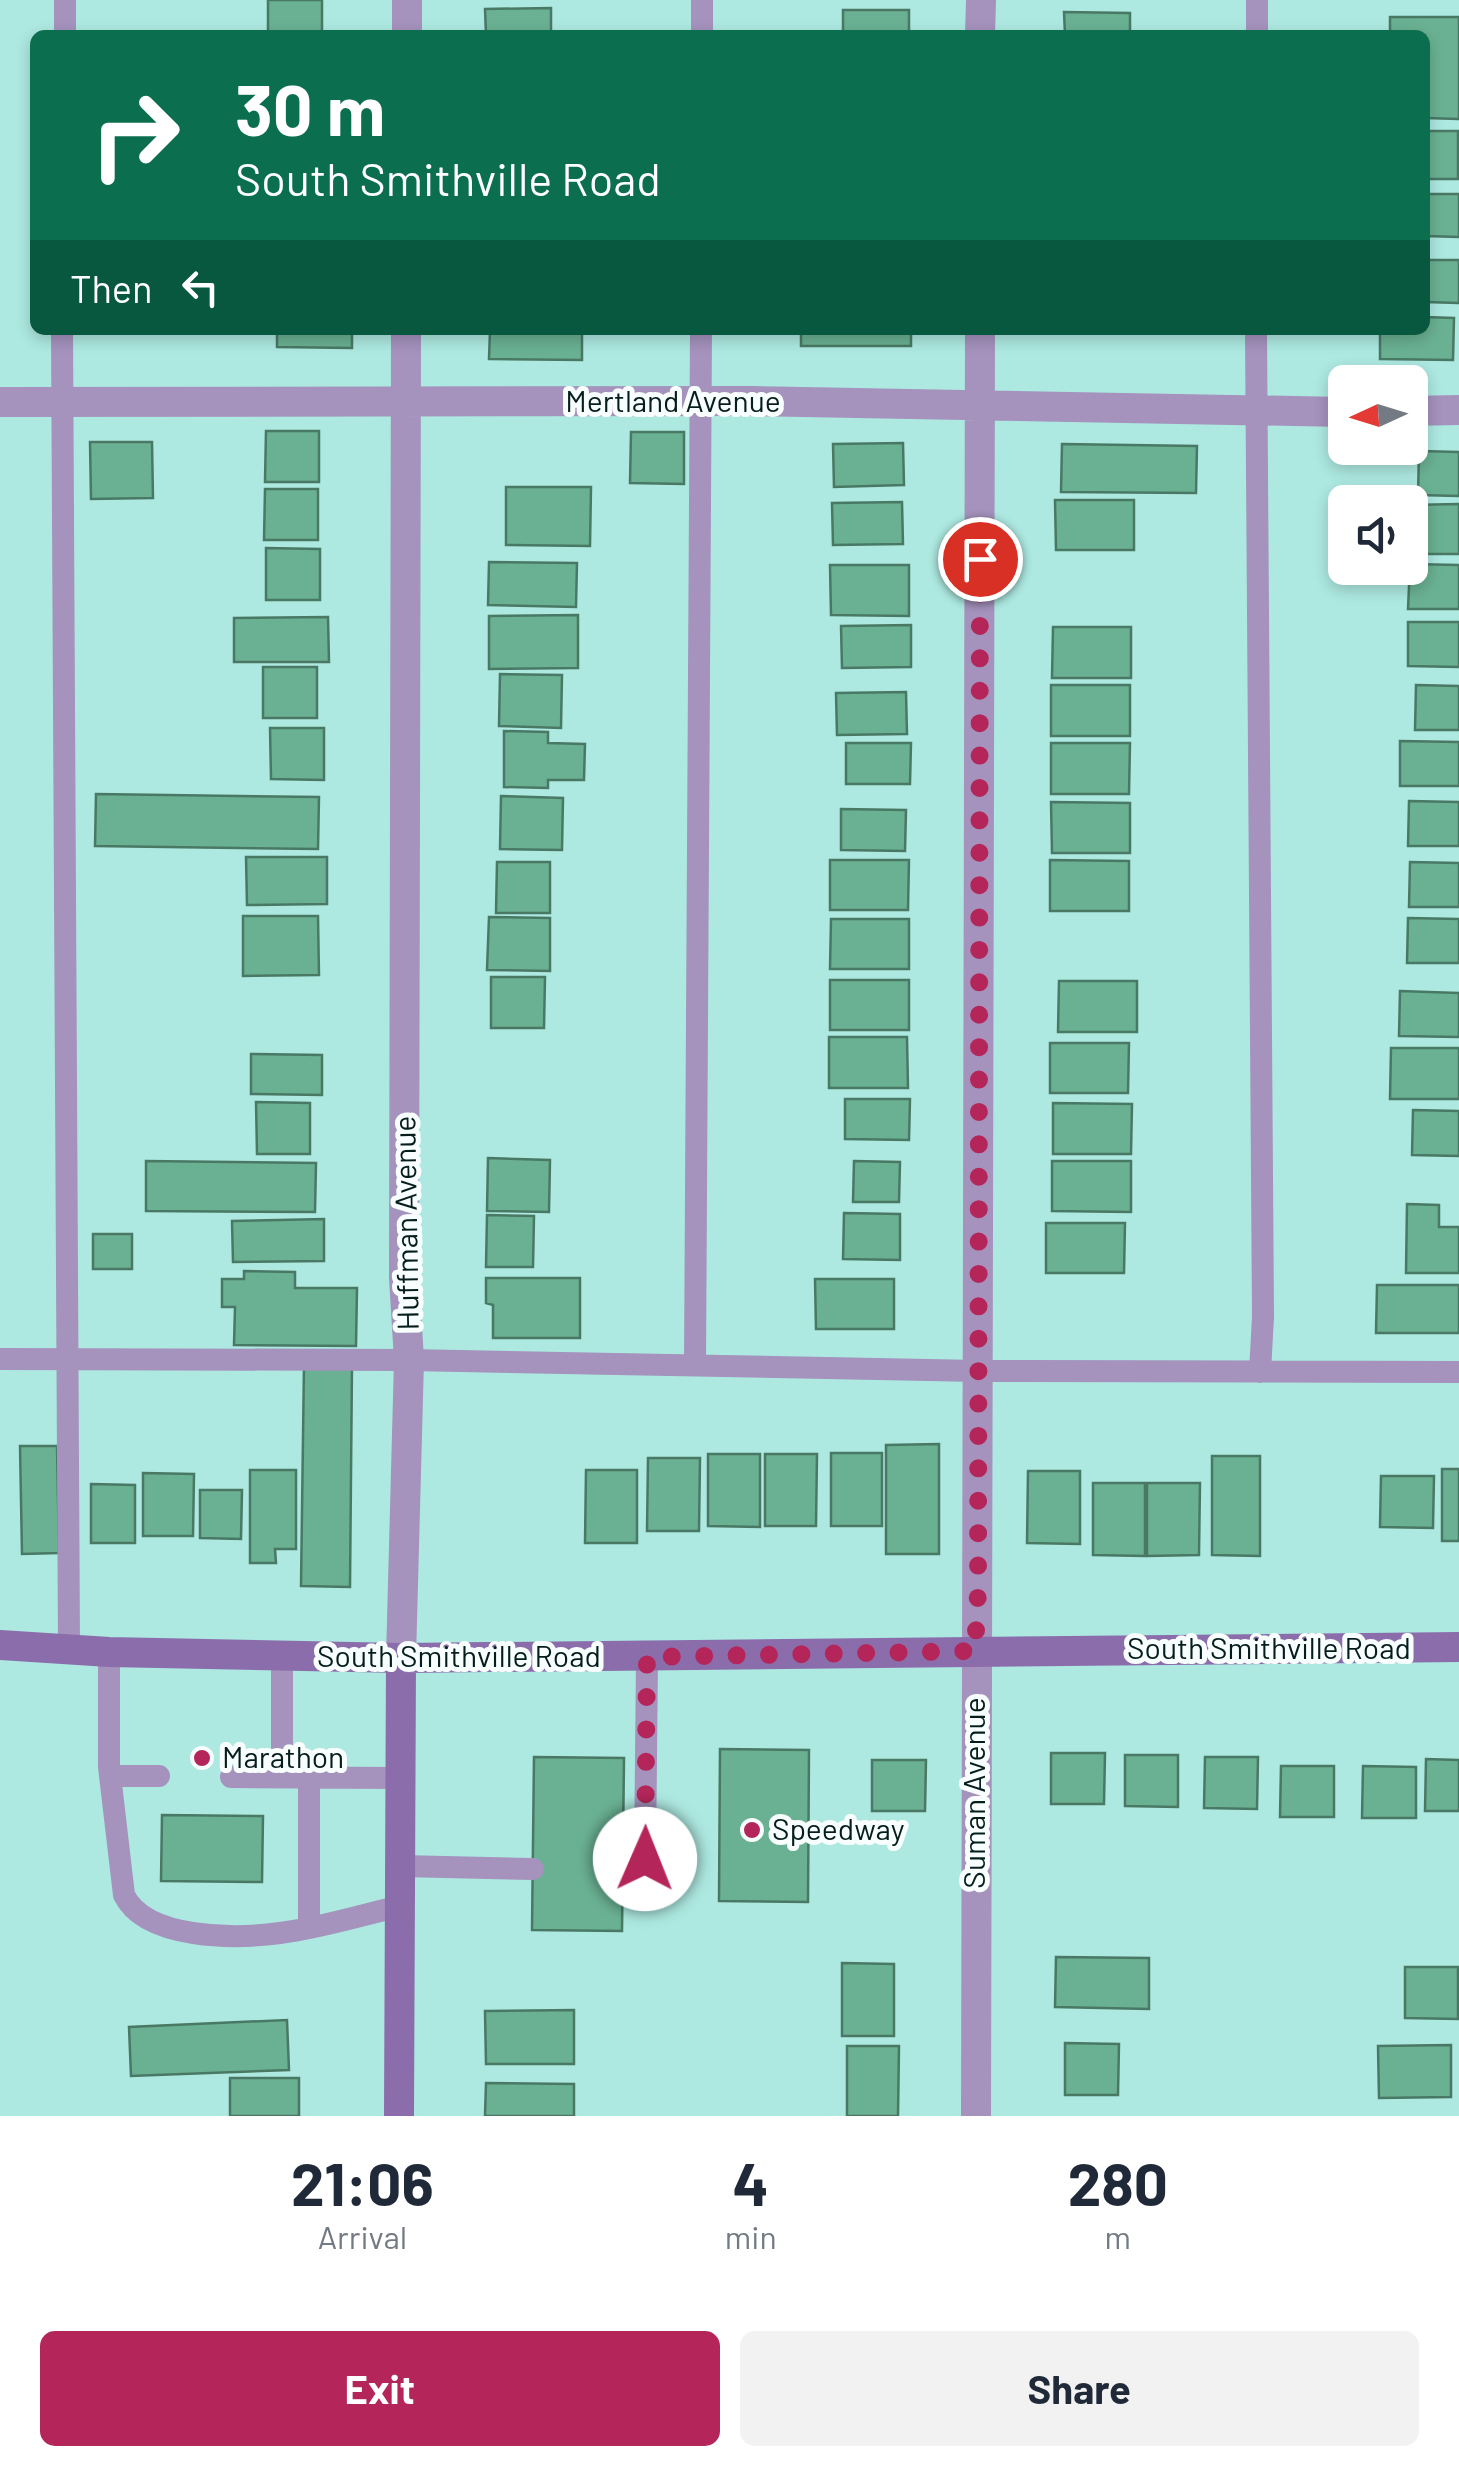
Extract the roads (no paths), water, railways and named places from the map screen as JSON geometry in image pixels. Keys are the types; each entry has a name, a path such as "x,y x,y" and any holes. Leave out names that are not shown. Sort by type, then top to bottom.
{"main road":[{"name":"South Smithville Road","path":"0,1645 109,1652 401,1658 1459,1648"},
{"name":"Huffman Avenue","path":"399,2116 401,1658"}],"street":[{"path":"407,0 407,30"},
{"path":"980,0 980,30"},
{"name":"Huffman Avenue","path":"401,1658 410,1360 404,1278 406,335"},
{"name":"Suman Avenue","path":"976,2116 980,335"},
{"name":"Mertland Avenue","path":"0,402 701,401 1328,412"},
{"path":"1428,411 1459,410"}],"lane":[{"path":"65,0 65,30"},
{"path":"702,0 702,30"},
{"path":"1257,0 1257,30"},
{"path":"62,335 68,1650"},
{"path":"695,1365 701,335"},
{"path":"1256,335 1263,1297 1260,1372"},
{"path":"0,1359 410,1360 978,1372 1459,1372"},
{"path":"109,1652 110,1776 124,1895 131,1909 146,1919 178,1930 222,1935 281,1933 401,1906"},
{"path":"282,1656 282,1777"},
{"path":"623,1870 645,1859 647,1657"},
{"path":"110,1776 159,1776"},
{"path":"230,1777 402,1778"},
{"path":"309,1926 310,1777"},
{"path":"401,1866 533,1869"}],"place":[{"name":"Marathon","path":"202,1758"},
{"name":"Speedway","path":"752,1830"}]}
